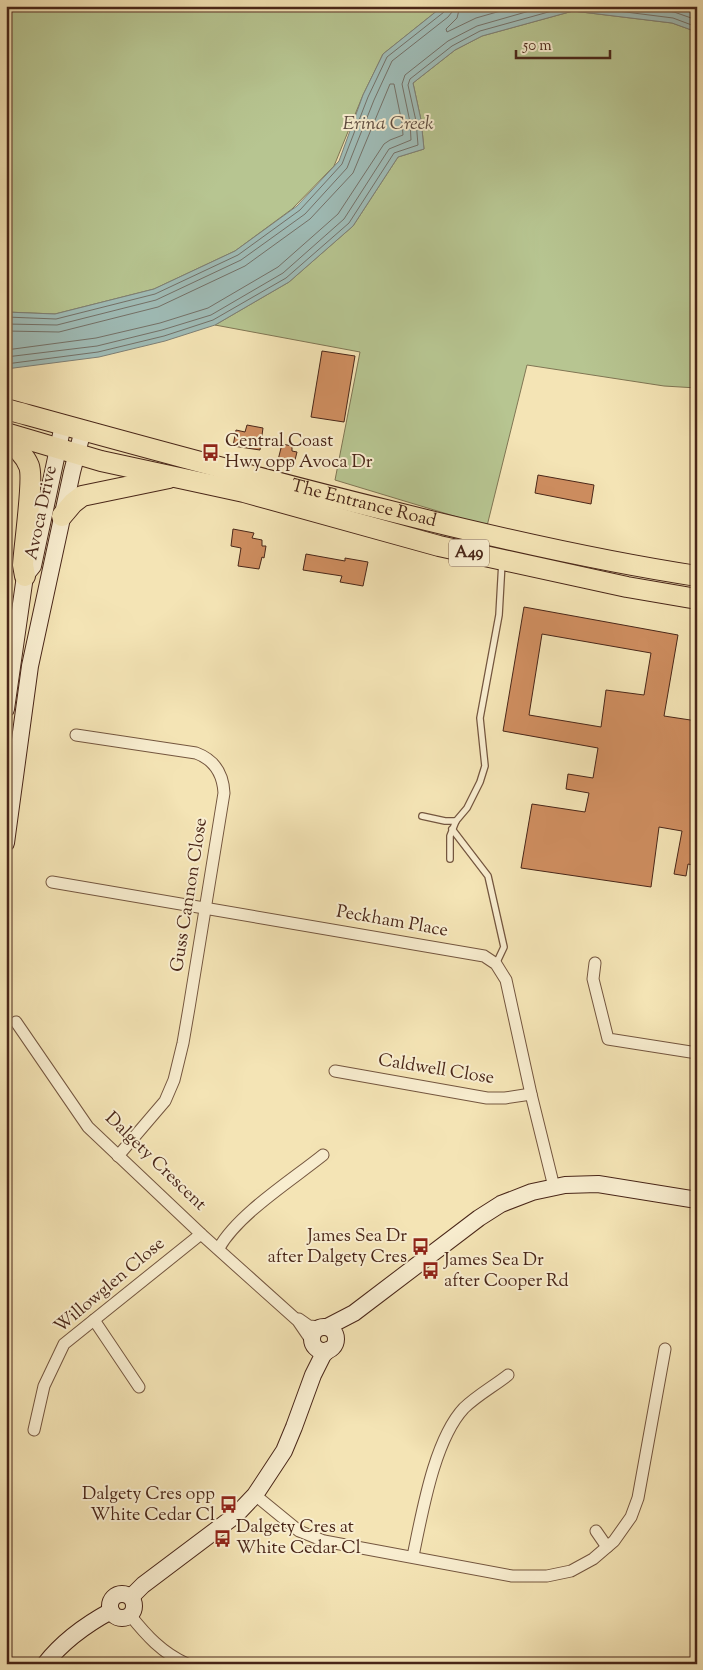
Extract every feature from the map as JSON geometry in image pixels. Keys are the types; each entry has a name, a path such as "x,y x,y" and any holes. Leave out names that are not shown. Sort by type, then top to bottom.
{"highway":[{"name":"The Entrance Road","path":"6,408 278,483 534,546 632,566 697,576"},
{"name":"The Entrance Road","path":"6,433 101,461 178,476 244,492 439,546 697,600"},
{"path":"6,440 15,446 30,467 23,565 26,576"},
{"path":"62,516 82,496 178,476"}],"street":[{"name":"Avoca Drive","path":"6,843 30,666 62,516 67,451 63,424"},
{"name":"Avoca Drive","path":"6,709 26,576 33,566 67,451 83,430"},
{"name":"Guss Cannon Close","path":"76,735 206,756 217,768 223,780 224,793 185,1034 174,1080 164,1101 118,1156"},
{"name":"Peckham Place","path":"52,882 484,956 496,964"},
{"path":"594,963 593,979 608,1039 697,1053"},
{"path":"496,964 506,980 554,1187"},
{"name":"Dalgety Crescent","path":"16,1022 88,1127 201,1234 219,1248 298,1321 319,1347"},
{"name":"Caldwell Close","path":"335,1071 487,1098 505,1098 531,1094"},
{"path":"219,1248 226,1236 250,1212 324,1155"},
{"path":"131,1596 236,1514 255,1495 284,1451 309,1384 319,1347 336,1342 328,1330 354,1313 413,1267 501,1204 532,1192 554,1187 598,1184 697,1200"},
{"name":"Willowglen Close","path":"34,1430 44,1386 64,1344 201,1234"},
{"name":"Dalgety Crescent","path":"287,1311 309,1326 328,1330"},
{"path":"94,1320 139,1387"},
{"path":"255,1495 299,1530 324,1541 413,1556 512,1576 547,1576 571,1571 593,1559 614,1541 631,1517 638,1498 664,1349"},
{"path":"413,1556 426,1492 452,1424 465,1408 508,1375"},
{"path":"596,1531 607,1547"},
{"path":"124,1593 131,1596 135,1608 130,1615 122,1618 113,1615 111,1611 110,1603 113,1597 124,1593"},
{"path":"45,1664 69,1638 111,1611"},
{"path":"130,1615 164,1652 186,1664"}],"lane":[{"path":"450,859 450,836 452,830 456,821 467,808 480,782 485,766 480,718 499,615 502,560"},
{"path":"422,816 445,821 456,821"},
{"path":"452,830 488,876 504,947 496,964"}],"green space":[{"path":"6,6 443,6 383,54 363,95 334,166 292,209 235,251 154,289 55,314 6,312"},
{"path":"573,11 672,23 697,32 697,388 664,386 527,365 487,526 335,480 360,352 215,325 289,282 353,226 398,157 424,149 421,120 413,83 455,50 482,36"}],"water":[{"name":"Erina Creek","path":"443,6 697,6 697,32 672,23 573,11 482,36 455,50 413,83 421,120 424,149 398,157 353,226 289,282 215,325 165,341 99,357 6,369 6,312 55,314 154,289 235,251 297,206 339,161 363,95 383,54"}],"building":[{"path":"322,351 355,356 344,422 311,417"},
{"path":"247,425 263,428 260,450 233,446 236,430 245,432"},
{"path":"282,444 292,446 292,451 297,452 294,464 278,460"},
{"path":"538,475 594,485 591,504 535,493"},
{"path":"233,529 254,533 252,538 262,540 262,546 266,546 264,558 262,557 259,569 238,566 241,548 231,546"},
{"path":"306,554 345,561 345,558 368,562 363,586 340,582 342,576 303,570"},
{"path":"524,607 678,635 664,716 697,721 697,866 688,864 686,876 674,874 682,831 659,827 651,887 521,868 532,804 585,812 589,793 566,789 568,774 593,778 598,748 503,731","holes":["542,634 651,653 644,695 606,690 601,727 529,715"]}],"place":[{"name":"Central Coast Hwy opp Avoca Dr","path":"211,452"},
{"name":"James Sea Dr after Dalgety Cres","path":"421,1247"},
{"name":"James Sea Dr after Cooper Rd","path":"430,1271"},
{"name":"Dalgety Cres opp White Cedar Cl","path":"229,1505"},
{"name":"Dalgety Cres at White Cedar Cl","path":"222,1538"}]}
